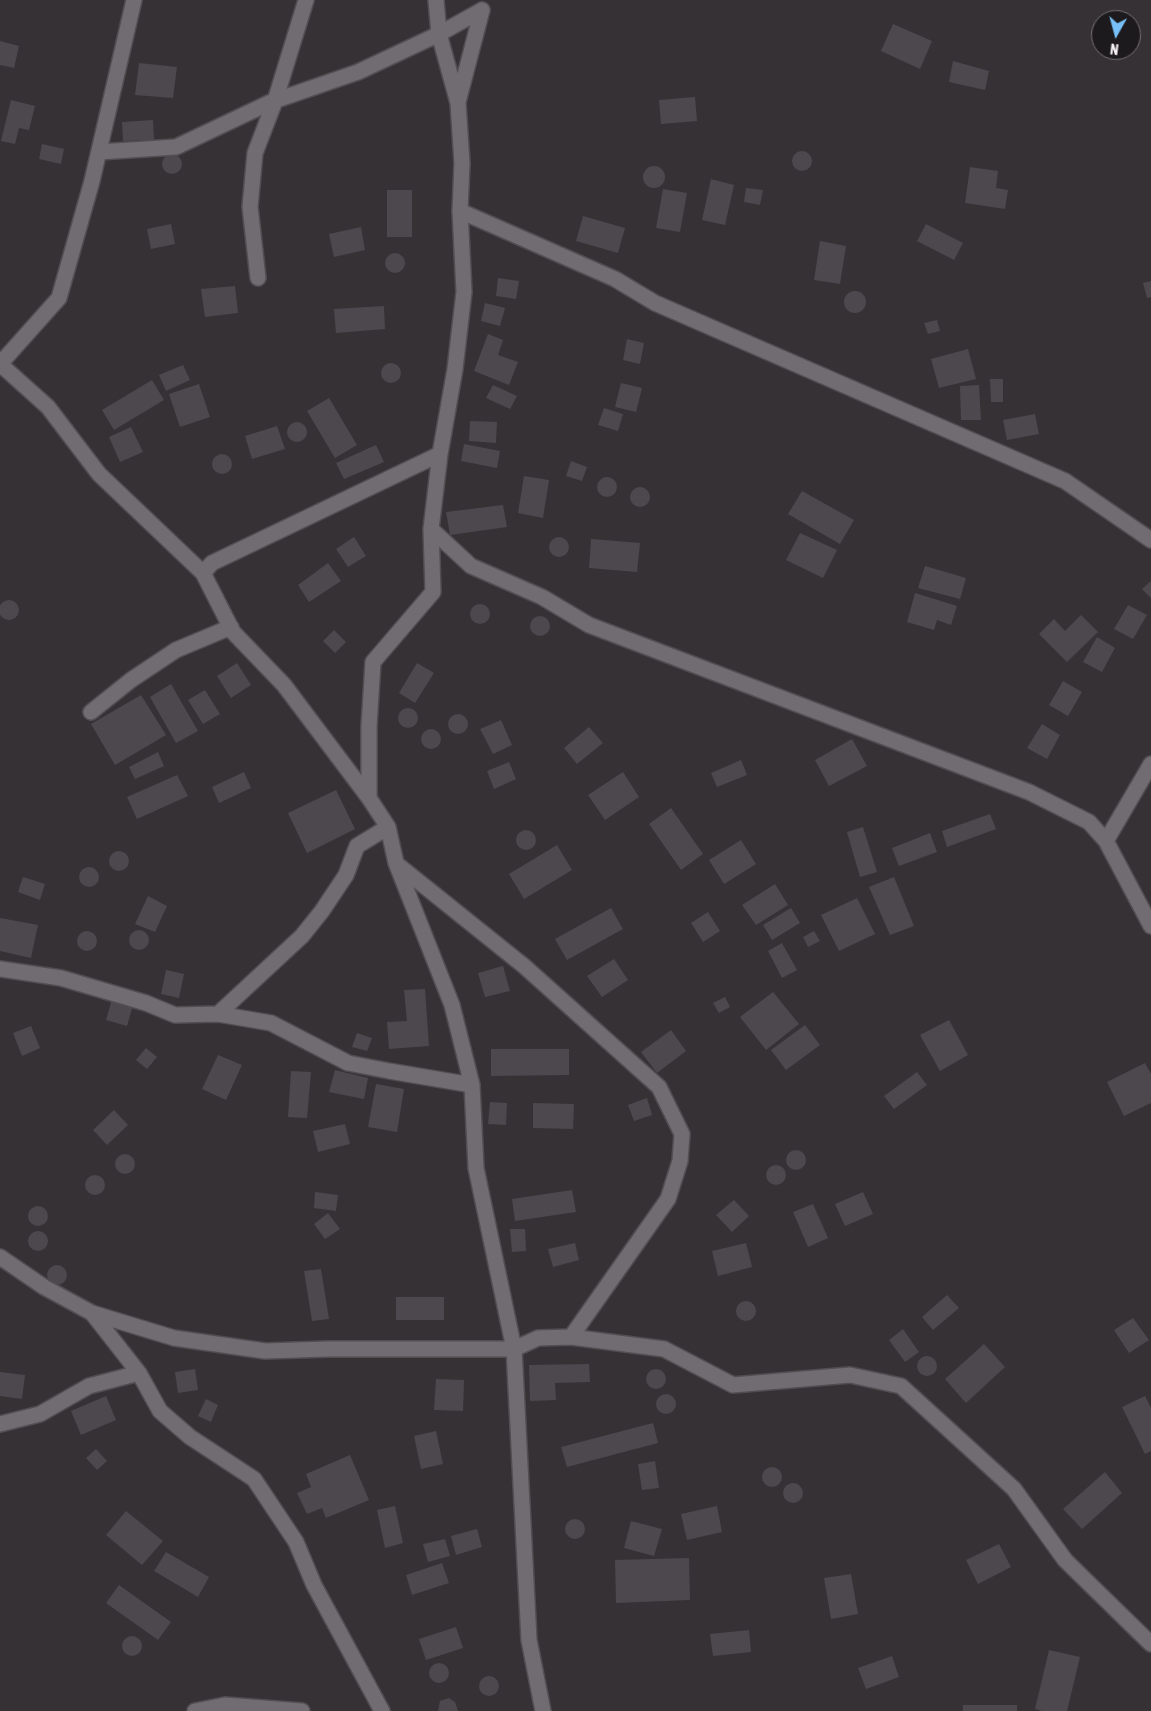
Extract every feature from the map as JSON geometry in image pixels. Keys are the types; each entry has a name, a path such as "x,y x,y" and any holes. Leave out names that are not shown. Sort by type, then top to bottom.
{"street":[{"path":"134,0 92,181 59,298 0,364 48,408 99,474 203,573 233,632 284,685 388,827 396,863 452,1005 472,1084 476,1168 514,1349 529,1640 543,1711"},
{"path":"258,278 250,207 255,153 276,100 306,0"},
{"path":"368,798 369,726 373,662 433,592 432,530 440,454 455,369 464,292 460,211 462,163 458,103 439,34 436,0"},
{"path":"99,152 176,147 276,100 358,72 439,34 482,10 458,103"},
{"path":"460,211 615,279 655,303 1064,481 1151,540"},
{"path":"203,573 212,562 440,454"},
{"path":"432,530 471,566 542,597 589,625 1029,792 1089,822 1106,842 1151,926"},
{"path":"91,712 131,680 176,650 231,627"},
{"path":"1106,842 1151,764"},
{"path":"218,1014 302,936 322,911 346,875 357,846 388,827"},
{"path":"396,863 524,966 659,1087 682,1134 680,1161 668,1199 570,1337"},
{"path":"0,969 61,978 146,1003 175,1015 218,1014 272,1023 348,1063 472,1084"},
{"path":"0,1257 44,1287 92,1313 174,1338 265,1351 514,1349 538,1338 570,1337 664,1349 733,1384 850,1375 901,1386 1014,1489 1066,1560 1151,1644"},
{"path":"92,1313 139,1373 160,1411 190,1437 254,1478 296,1542 314,1586 382,1711"},
{"path":"0,1424 40,1414 89,1386 139,1373"},
{"path":"195,1711 225,1705 302,1711"}],"building":[{"path":"893,24 932,41 920,69 881,51"},
{"path":"0,41 19,46 14,68 0,65"},
{"path":"953,61 989,71 985,90 949,82"},
{"path":"139,63 177,67 173,98 135,95"},
{"path":"695,97 697,121 661,124 659,100"},
{"path":"11,100 35,106 29,130 19,128 15,144 1,141"},
{"path":"153,120 154,140 123,141 122,122"},
{"path":"42,144 64,149 61,164 39,159"},
{"path":"802,151 809,154 812,161 809,168 802,171 795,168 792,161 795,154"},
{"path":"172,154 179,157 182,164 179,171 172,174 165,171 162,164 165,157"},
{"path":"654,166 662,169 665,177 662,185 654,188 646,185 643,177 646,169"},
{"path":"970,167 998,171 996,188 1008,190 1005,209 965,203"},
{"path":"711,179 734,185 725,225 702,220"},
{"path":"746,188 763,190 760,205 744,202"},
{"path":"663,189 687,193 680,232 656,228"},
{"path":"387,190 412,190 412,237 387,237"},
{"path":"583,216 625,228 618,253 576,241"},
{"path":"171,224 175,244 151,249 147,229"},
{"path":"926,224 963,243 954,260 917,241"},
{"path":"361,227 365,250 334,257 329,234"},
{"path":"820,241 846,246 840,284 814,280"},
{"path":"391,253 399,253 405,259 405,267 399,273 391,273 385,267 385,259"},
{"path":"498,278 519,281 516,299 496,296"},
{"path":"1151,281 1151,297 1147,298 1143,283"},
{"path":"235,286 238,313 205,317 201,289"},
{"path":"855,291 863,294 866,302 863,310 855,313 847,310 844,302 847,294"},
{"path":"485,303 505,308 500,326 481,321"},
{"path":"384,306 385,329 336,333 334,309"},
{"path":"937,320 940,331 928,334 924,323"},
{"path":"488,334 503,340 498,355 518,362 509,385 474,371"},
{"path":"627,339 644,343 640,364 623,360"},
{"path":"968,349 976,379 939,388 931,359"},
{"path":"387,363 395,363 401,369 401,377 395,383 387,383 381,377 381,369"},
{"path":"183,365 190,380 166,391 159,375"},
{"path":"990,379 1003,379 1003,402 991,402"},
{"path":"152,380 164,400 114,430 102,410"},
{"path":"621,383 642,388 636,412 615,407"},
{"path":"199,384 210,417 180,427 169,394"},
{"path":"493,385 517,396 510,409 486,398"},
{"path":"979,385 981,420 961,420 960,386"},
{"path":"329,398 357,445 335,458 307,411"},
{"path":"604,408 623,414 618,431 598,425"},
{"path":"1035,414 1039,434 1007,440 1003,420"},
{"path":"470,421 497,422 496,443 469,441"},
{"path":"293,422 301,422 307,428 307,436 301,442 293,442 287,436 287,428"},
{"path":"277,426 285,449 252,459 245,436"},
{"path":"131,427 143,452 120,462 109,437"},
{"path":"464,444 500,451 497,468 461,461"},
{"path":"376,445 384,462 344,479 336,463"},
{"path":"218,454 226,454 232,460 232,468 226,474 218,474 212,468 212,460"},
{"path":"571,461 587,467 582,481 566,476"},
{"path":"524,476 549,480 543,518 518,513"},
{"path":"603,477 611,477 617,483 617,491 611,497 603,497 597,491 597,483"},
{"path":"636,487 644,487 650,493 650,501 644,507 636,507 630,501 630,493"},
{"path":"802,491 854,520 840,544 788,514"},
{"path":"503,505 507,527 450,535 446,512"},
{"path":"800,533 837,550 823,578 786,560"},
{"path":"354,537 366,556 348,567 336,549"},
{"path":"555,537 563,537 569,543 569,551 563,557 555,557 549,551 549,543"},
{"path":"591,539 640,543 637,572 589,568"},
{"path":"328,563 341,581 309,602 298,585"},
{"path":"925,566 966,578 960,599 918,588"},
{"path":"1151,581 1151,598 1142,589"},
{"path":"915,593 957,606 951,625 937,620 934,630 907,622"},
{"path":"9,600 16,603 19,610 16,617 9,620 2,617 -1,610 2,603"},
{"path":"476,604 484,604 490,610 490,618 484,624 476,624 470,618 470,610"},
{"path":"1128,605 1147,615 1133,639 1114,629"},
{"path":"1081,615 1098,632 1067,662 1039,634 1054,619 1065,631"},
{"path":"536,616 544,616 550,622 550,630 544,636 536,636 530,630 530,622"},
{"path":"334,630 346,642 335,653 323,641"},
{"path":"1097,637 1115,648 1102,672 1083,662"},
{"path":"237,663 251,685 231,698 217,676"},
{"path":"417,663 434,673 415,703 399,693"},
{"path":"1063,681 1082,692 1068,716 1049,705"},
{"path":"171,684 198,731 176,743 150,697"},
{"path":"205,690 220,714 203,724 188,700"},
{"path":"141,695 166,735 115,765 91,724"},
{"path":"404,708 412,708 418,714 418,722 412,728 404,728 398,722 398,714"},
{"path":"454,714 462,714 468,720 468,728 462,734 454,734 448,728 448,720"},
{"path":"501,720 512,745 493,754 480,729"},
{"path":"1042,724 1060,735 1047,759 1027,748"},
{"path":"589,727 603,743 577,764 564,748"},
{"path":"427,729 435,729 441,735 441,743 435,749 427,749 421,743 421,735"},
{"path":"852,739 867,766 829,786 815,760"},
{"path":"158,752 164,766 135,779 129,767"},
{"path":"741,760 747,775 717,787 711,773"},
{"path":"509,762 516,779 494,789 487,771"},
{"path":"244,772 251,788 219,803 212,787"},
{"path":"623,772 639,797 605,820 588,795"},
{"path":"177,775 188,796 137,819 127,797"},
{"path":"336,790 355,829 307,853 288,813"},
{"path":"671,808 703,854 681,870 649,824"},
{"path":"990,814 996,829 947,847 942,831"},
{"path":"863,827 877,872 860,877 847,832"},
{"path":"522,830 530,830 536,836 536,844 530,850 522,850 516,844 516,836"},
{"path":"930,833 937,852 899,866 892,848"},
{"path":"741,840 756,864 724,884 709,860"},
{"path":"557,845 572,870 524,899 509,874"},
{"path":"119,851 126,854 129,861 126,868 119,871 112,868 109,861 112,854"},
{"path":"85,867 93,867 99,873 99,881 93,887 85,887 79,881 79,873"},
{"path":"23,877 45,884 40,900 18,892"},
{"path":"894,877 914,926 890,935 869,887"},
{"path":"775,884 788,905 756,925 742,905"},
{"path":"148,896 167,906 155,932 135,924"},
{"path":"857,898 875,934 839,951 821,915"},
{"path":"611,908 623,929 567,960 555,939"},
{"path":"791,908 800,923 772,940 763,925"},
{"path":"708,912 720,931 703,942 691,923"},
{"path":"0,918 38,925 31,958 0,951"},
{"path":"139,930 146,933 149,940 146,947 139,950 132,947 129,940 132,933"},
{"path":"83,931 91,931 97,937 97,945 91,951 83,951 77,945 77,937"},
{"path":"814,931 820,941 808,947 803,937"},
{"path":"782,943 797,970 782,978 768,951"},
{"path":"614,959 628,980 602,997 587,976"},
{"path":"503,966 510,991 485,997 478,973"},
{"path":"166,970 184,974 179,998 161,994"},
{"path":"425,989 429,1046 389,1049 387,1022 407,1021 404,990"},
{"path":"773,992 799,1024 766,1050 740,1017"},
{"path":"725,997 730,1007 719,1013 713,1003"},
{"path":"112,999 133,1005 127,1026 106,1020"},
{"path":"949,1020 968,1055 940,1071 920,1035"},
{"path":"805,1025 820,1045 786,1070 771,1050"},
{"path":"31,1026 40,1048 22,1056 13,1033"},
{"path":"671,1030 686,1051 657,1073 641,1052"},
{"path":"357,1033 372,1038 367,1051 352,1047"},
{"path":"146,1048 157,1057 147,1069 136,1060"},
{"path":"491,1049 569,1049 569,1075 491,1076"},
{"path":"218,1055 242,1065 226,1100 202,1089"},
{"path":"1145,1063 1151,1074 1151,1103 1124,1116 1107,1082"},
{"path":"335,1070 368,1078 364,1099 329,1092"},
{"path":"291,1071 311,1072 307,1118 288,1117"},
{"path":"917,1072 927,1085 894,1109 884,1096"},
{"path":"376,1084 404,1089 397,1132 368,1127"},
{"path":"647,1098 652,1115 634,1121 628,1105"},
{"path":"490,1102 507,1103 506,1125 488,1124"},
{"path":"533,1103 574,1104 573,1129 533,1128"},
{"path":"114,1110 128,1125 107,1145 93,1130"},
{"path":"345,1124 350,1144 318,1152 313,1131"},
{"path":"792,1150 800,1150 806,1156 806,1164 800,1170 792,1170 786,1164 786,1156"},
{"path":"125,1154 132,1157 135,1164 132,1171 125,1174 118,1171 115,1164 118,1157"},
{"path":"772,1165 780,1165 786,1171 786,1179 780,1185 772,1185 766,1179 766,1171"},
{"path":"91,1175 99,1175 105,1181 105,1189 99,1195 91,1195 85,1189 85,1181"},
{"path":"572,1190 576,1212 515,1221 512,1199"},
{"path":"315,1192 338,1195 336,1211 314,1208"},
{"path":"863,1192 873,1214 845,1226 835,1204"},
{"path":"734,1200 749,1216 732,1232 716,1215"},
{"path":"813,1204 828,1238 808,1247 793,1212"},
{"path":"34,1206 42,1206 48,1212 48,1220 42,1226 34,1226 28,1220 28,1212"},
{"path":"328,1213 340,1229 325,1239 314,1224"},
{"path":"510,1229 525,1229 526,1251 512,1252"},
{"path":"34,1231 42,1231 48,1237 48,1245 42,1251 34,1251 28,1245 28,1237"},
{"path":"575,1243 579,1260 553,1267 548,1249"},
{"path":"746,1243 752,1267 718,1276 712,1251"},
{"path":"53,1265 61,1265 67,1271 67,1279 61,1285 53,1285 47,1279 47,1271"},
{"path":"321,1269 329,1319 312,1321 304,1271"},
{"path":"947,1295 959,1308 933,1330 922,1317"},
{"path":"396,1297 444,1297 444,1320 396,1320"},
{"path":"742,1301 750,1301 756,1307 756,1315 750,1321 742,1321 736,1315 736,1307"},
{"path":"1133,1318 1149,1340 1129,1353 1114,1330"},
{"path":"903,1329 919,1352 905,1362 889,1340"},
{"path":"984,1344 1005,1367 966,1403 945,1379"},
{"path":"923,1356 931,1356 937,1362 937,1370 931,1376 923,1376 917,1370 917,1362"},
{"path":"589,1364 590,1382 555,1383 556,1400 530,1401 529,1365"},
{"path":"195,1369 198,1390 178,1393 175,1372"},
{"path":"652,1369 660,1369 666,1375 666,1383 660,1389 652,1389 646,1383 646,1375"},
{"path":"0,1372 25,1375 22,1399 0,1396"},
{"path":"436,1379 464,1380 463,1411 434,1410"},
{"path":"662,1394 670,1394 676,1400 676,1408 670,1414 662,1414 656,1408 656,1400"},
{"path":"106,1396 116,1420 81,1435 71,1411"},
{"path":"1145,1396 1151,1408 1151,1451 1145,1454 1122,1407"},
{"path":"206,1399 218,1405 211,1422 198,1416"},
{"path":"653,1423 658,1443 567,1467 561,1447"},
{"path":"436,1431 443,1464 421,1469 414,1436"},
{"path":"96,1449 107,1461 97,1470 86,1458"},
{"path":"350,1455 369,1500 326,1518 322,1508 307,1514 297,1493 311,1487 306,1474"},
{"path":"655,1461 659,1488 642,1490 638,1464"},
{"path":"768,1467 776,1467 782,1473 782,1481 776,1487 768,1487 762,1481 762,1473"},
{"path":"1105,1472 1122,1493 1082,1529 1063,1509"},
{"path":"789,1483 797,1483 803,1489 803,1497 797,1503 789,1503 783,1497 783,1489"},
{"path":"395,1506 403,1543 385,1548 377,1510"},
{"path":"717,1506 722,1532 687,1540 681,1514"},
{"path":"126,1511 163,1541 142,1565 106,1535"},
{"path":"571,1519 579,1519 585,1525 585,1533 579,1539 571,1539 565,1533 565,1525"},
{"path":"631,1521 662,1529 654,1556 624,1548"},
{"path":"477,1529 482,1547 456,1555 451,1536"},
{"path":"445,1539 450,1556 428,1562 423,1544"},
{"path":"999,1544 1011,1567 978,1584 966,1560"},
{"path":"166,1552 209,1577 198,1597 154,1571"},
{"path":"689,1558 690,1600 616,1603 615,1560"},
{"path":"442,1563 449,1583 412,1595 406,1575"},
{"path":"851,1574 858,1614 831,1619 824,1578"},
{"path":"119,1585 171,1622 158,1640 106,1603"},
{"path":"456,1627 463,1648 426,1660 419,1639"},
{"path":"749,1630 751,1652 713,1656 710,1634"},
{"path":"128,1636 136,1636 142,1642 142,1650 136,1656 128,1656 122,1650 122,1642"},
{"path":"1049,1650 1080,1657 1067,1711 1042,1711 1035,1709"},
{"path":"892,1656 899,1677 866,1689 858,1668"},
{"path":"435,1663 443,1663 449,1669 449,1677 443,1683 435,1683 429,1677 429,1669"},
{"path":"485,1676 493,1676 499,1682 499,1690 493,1696 485,1696 479,1690 479,1682"},
{"path":"449,1698 455,1702 458,1711 438,1711 440,1701"},
{"path":"963,1705 1017,1705 1017,1711 963,1711"}]}
